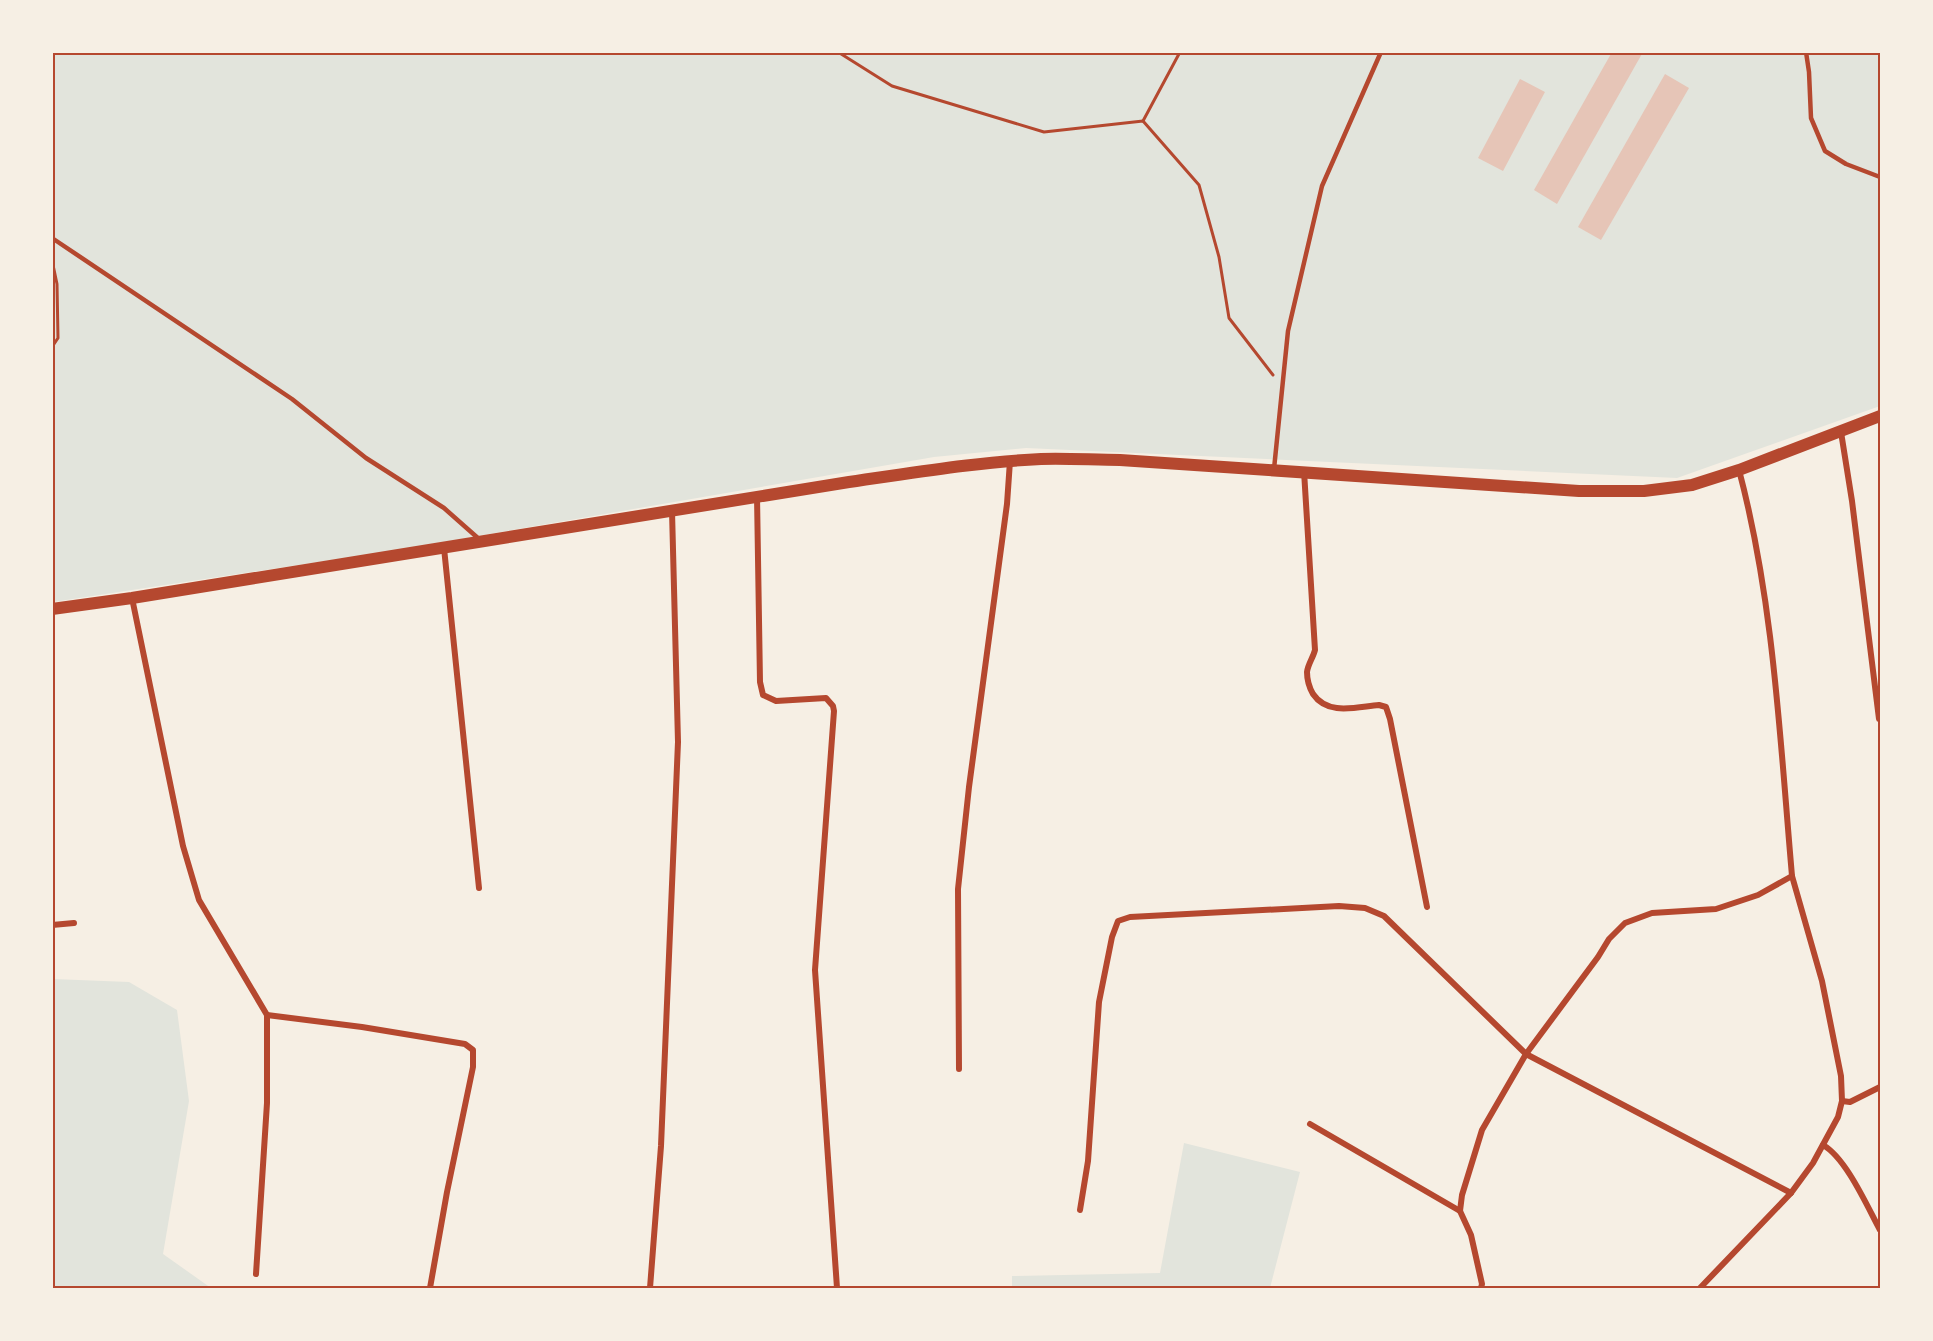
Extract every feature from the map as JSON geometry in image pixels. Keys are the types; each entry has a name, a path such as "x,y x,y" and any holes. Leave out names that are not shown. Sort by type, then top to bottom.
{"main road":[{"path":"52,609 482,542 757,496 964,465 1010,461 1120,460 1609,492 1644,491 1692,484 1739,470 1881,416"}],"street":[{"path":"1841,432 1852,501 1879,719"},
{"path":"959,1069 958,889 969,787 1007,504 1010,461"},
{"path":"1700,1288 1791,1193 1813,1163 1838,1118 1842,1101 1841,1076 1822,981 1792,876 1772,651 1757,546 1739,470"},
{"path":"1304,471 1315,650 1308,667 1309,687 1317,700 1331,708 1379,705 1386,707 1427,907"},
{"path":"757,496 760,682 763,695 776,701 826,698 833,705 834,711 815,970 837,1288"},
{"path":"651,1288 661,1146 678,754 672,511"},
{"path":"444,548 479,888"},
{"path":"132,598 183,846 199,900 267,1015 267,1102 256,1274"},
{"path":"1481,1288 1471,1235 1460,1211 1462,1195 1482,1130 1526,1054 1609,939 1625,923 1652,913 1716,909 1758,895 1792,876"},
{"path":"1080,1210 1088,1161 1099,1002 1114,928 1118,921 1122,918 1339,906 1365,908 1383,916 1526,1054 1791,1193"},
{"path":"52,925 74,923"},
{"path":"267,1015 362,1027 465,1044 473,1050 473,1067 430,1288"},
{"path":"1842,1101 1850,1102 1881,1087"},
{"path":"1310,1124 1460,1211"},
{"path":"1823,1144 1834,1150 1881,1230"}],"lane":[{"path":"1274,469 1288,331 1322,186 1381,52"},
{"path":"1806,52 1811,118 1824,151 1846,164 1881,177"},
{"path":"52,238 292,399 366,458 444,508 482,542"}],"path":[{"path":"838,52 892,86 1044,132 1143,121"},
{"path":"1143,121 1180,52"},
{"path":"1143,121 1199,185 1219,257 1229,318 1282,386"},
{"path":"52,260 57,284 58,338 52,347"}],"shaded area":[{"path":"53,53 1880,53 1880,406 1677,478 1026,448 934,457 391,551 53,602"},
{"path":"53,979 129,982 177,1010 189,1101 163,1254 211,1288 53,1288"},
{"path":"1184,1143 1300,1172 1270,1288 1012,1288 1012,1276 1160,1273"}],"building":[{"path":"1612,52 1643,52 1557,204 1534,190"},
{"path":"1665,74 1689,88 1601,240 1578,227"},
{"path":"1520,79 1545,92 1503,171 1478,158"}]}
